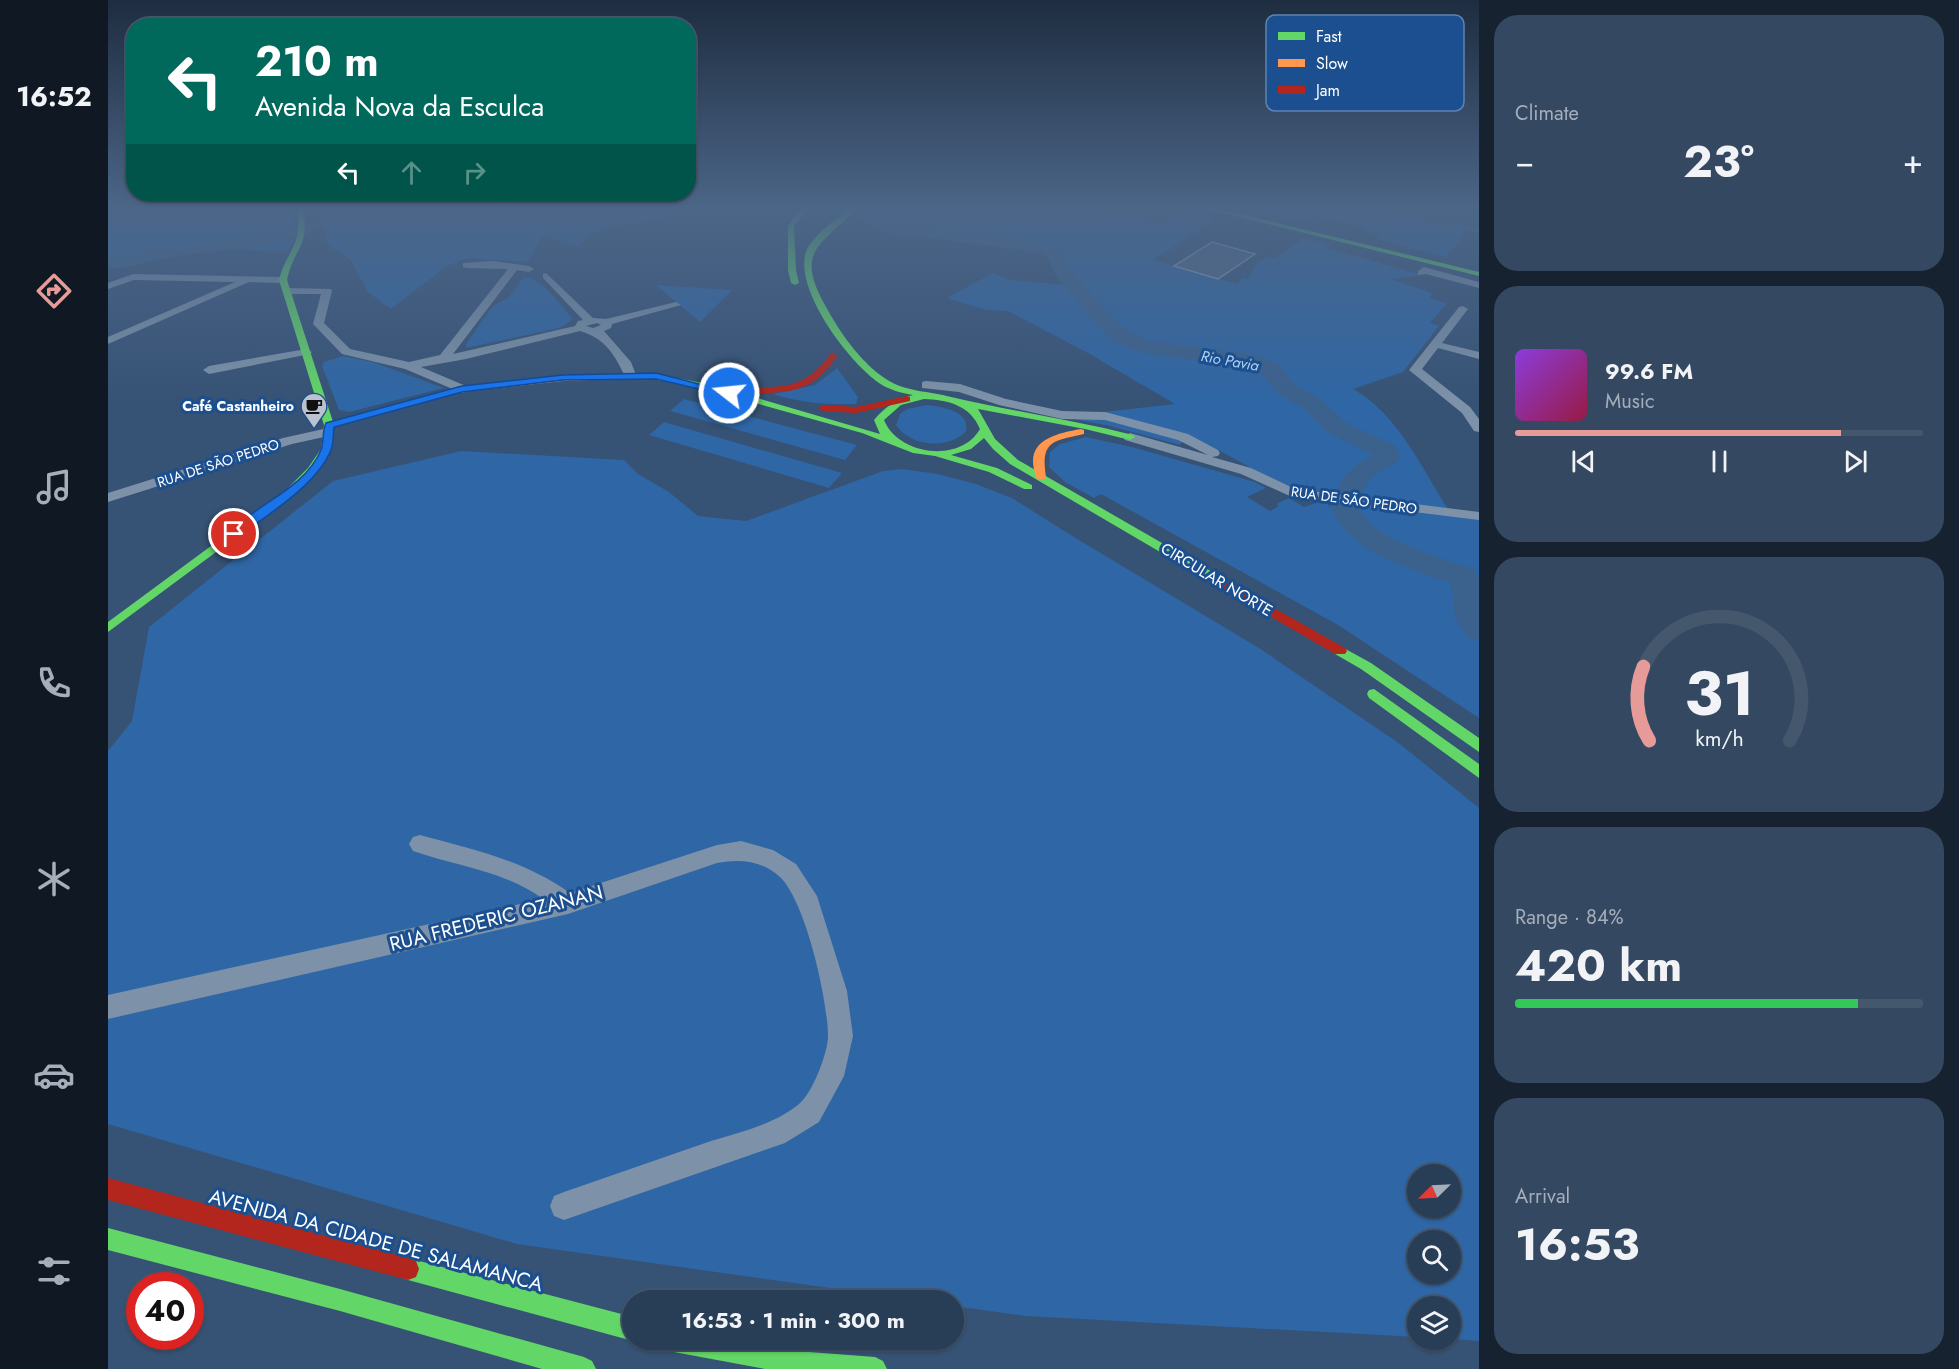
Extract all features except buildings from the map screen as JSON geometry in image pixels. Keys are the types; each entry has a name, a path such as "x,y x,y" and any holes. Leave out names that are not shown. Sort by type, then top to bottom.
{"main road":[{"path":"108,628 288,494 312,470 326,449 329,428 285,286 284,273"},
{"path":"710,387 759,390 800,385 824,372 831,349 800,294 793,273"},
{"path":"808,273 826,312 854,355 884,382 906,391 1130,437"},
{"name":"RUA DE SÃO PEDRO","path":"329,428 462,389 552,378 656,376 710,387 749,399"},
{"path":"749,399 840,410 907,399 939,398"},
{"path":"749,399 856,428 919,451 993,470 1053,501"},
{"name":"CIRCULAR NORTE","path":"955,401 976,412 983,420 987,433 1014,462 1366,666 1479,746"},
{"path":"876,405 881,429 893,441"},
{"path":"1036,431 1081,432 1130,437"},
{"path":"1041,477 1036,460 1037,451 1053,438 1081,432"},
{"path":"919,451 951,452 975,444 987,433 1004,435"},
{"path":"1365,689 1479,772"},
{"name":"AVENIDA DA CIDADE DE SALAMANCA","path":"108,1189 622,1326"},
{"path":"108,1239 351,1303 584,1369"},
{"path":"716,1350 796,1363 875,1369"}],"street":[{"path":"108,286 140,273"},
{"path":"444,358 510,273"},
{"path":"1435,273 1479,285"},
{"path":"546,276 589,332 676,305"},
{"path":"133,277 246,281 327,291 318,324 346,352 409,366 462,389"},
{"path":"108,341 235,288 246,281"},
{"path":"1463,309 1414,370 1466,410 1479,428"},
{"path":"409,366 444,358 466,356 584,324"},
{"path":"300,329 320,326"},
{"path":"602,327 627,364 630,375"},
{"path":"1434,344 1479,356"},
{"path":"209,370 306,352"},
{"path":"926,385 960,388 1003,402 1062,415 1105,416 1183,437 1257,476"},
{"name":"RUA DE SÃO PEDRO","path":"108,498 329,428"},
{"name":"RUA DE SÃO PEDRO","path":"1130,437 1257,476 1292,493 1479,516"},
{"path":"1180,452 1195,451 1198,448 1195,444"},
{"path":"420,843 495,865 537,882 568,904"},
{"name":"RUA FREDERIC OZANAN","path":"108,1006 568,904 717,854 741,850 765,857 788,871 809,903 835,991 842,1036 831,1076 810,1113 775,1133 564,1206"}],"shaded area":[{"path":"358,273 438,273 391,309 368,292"},
{"path":"993,273 1010,280 1069,285 1065,273 1198,273 1237,284 1243,278 1248,279 1251,273 1415,273 1423,275 1391,279 1432,293 1430,298 1447,303 1430,323 1439,326 1403,372 1353,389 1383,412 1396,427 1448,509 1288,488 1211,446 1177,433 1103,412 1175,404 1088,353 1008,311 986,310 947,298"},
{"path":"524,277 545,287 572,318 571,321 559,328 466,348 466,344 491,308 510,296"},
{"path":"656,285 732,290 700,322"},
{"path":"343,356 373,362 444,388 349,412 339,410 322,366 324,362"},
{"path":"837,368 858,397 856,404 814,403 773,394 815,385"},
{"path":"684,399 857,445 845,460 670,411"},
{"path":"927,405 954,411 960,415 966,424 966,431 950,441 930,443 910,438 896,425 900,414 907,409"},
{"path":"1096,417 1183,440 1180,445 1110,426 1069,418"},
{"path":"664,422 842,473 829,488 649,435"},
{"path":"1086,437 1132,447 1255,482 1266,488 1247,497 1270,511 1279,506 1276,504 1289,498 1304,507 1324,500 1353,530 1370,542 1395,555 1448,572 1461,581 1464,592 1457,610 1475,604 1476,590 1469,576 1419,557 1379,538 1364,527 1355,516 1356,503 1479,519 1479,718 1338,625 1101,494 1094,498 1065,482 1049,467 1050,452 1060,444"},
{"path":"461,451 624,460 638,474 669,492 698,516 746,521 883,471 902,469 938,474 976,484 1012,498 1259,648 1400,744 1479,808 1479,1341 1461,1340 1461,1296 1407,1296 1407,1336 1026,1316 964,1307 964,1290 843,1290 517,1244 108,1124 108,751 132,721 149,627 333,481"}],"waterway":[{"name":"Rio Pavia","path":"1063,273 1110,327 1124,338 1145,347 1247,361 1269,368 1287,390 1311,403 1336,427 1386,451 1388,458 1366,470 1349,489 1343,505 1349,520 1364,533 1384,545 1407,556 1463,576 1468,590 1471,617 1479,630"}],"traffic: fast":[{"path":"108,628 288,494 312,470 326,449 329,425 283,280 285,273"},
{"path":"793,273 795,283"},
{"path":"809,273 820,305 831,324 871,372 892,386 925,395"},
{"path":"1474,273 1479,274"},
{"path":"650,376 710,387 865,431 893,442"},
{"path":"985,428 984,430 978,439 968,447 956,451 930,453 916,451 893,441 884,432 879,420 887,410 911,398 938,397 963,404 977,414 981,420 983,426 985,430 986,433 990,440 1014,462 1217,580"},
{"path":"964,404 1085,426 1130,437"},
{"path":"939,455 993,470 1028,487"},
{"path":"1340,651 1366,666 1479,746"},
{"path":"1374,694 1479,772"},
{"path":"108,1239 340,1300 584,1369"},
{"path":"408,1269 622,1326"},
{"path":"727,1350 796,1363 875,1369"}],"traffic: slow":[{"path":"329,425 462,389 563,378 650,376"},
{"path":"1041,477 1039,455 1046,442 1060,436 1081,432"}],"traffic: jam":[{"path":"745,390 785,389 807,383 826,367 834,355"},
{"path":"823,408 856,410 907,399"},
{"path":"1217,580 1340,651"},
{"path":"108,1189 408,1269"}],"place":[{"name":"Café Castanheiro","path":"314,429"}],"route":[{"path":"234,534 288,494 312,470 326,449 329,425 439,394 498,383 605,375 656,376 729,393"}]}
